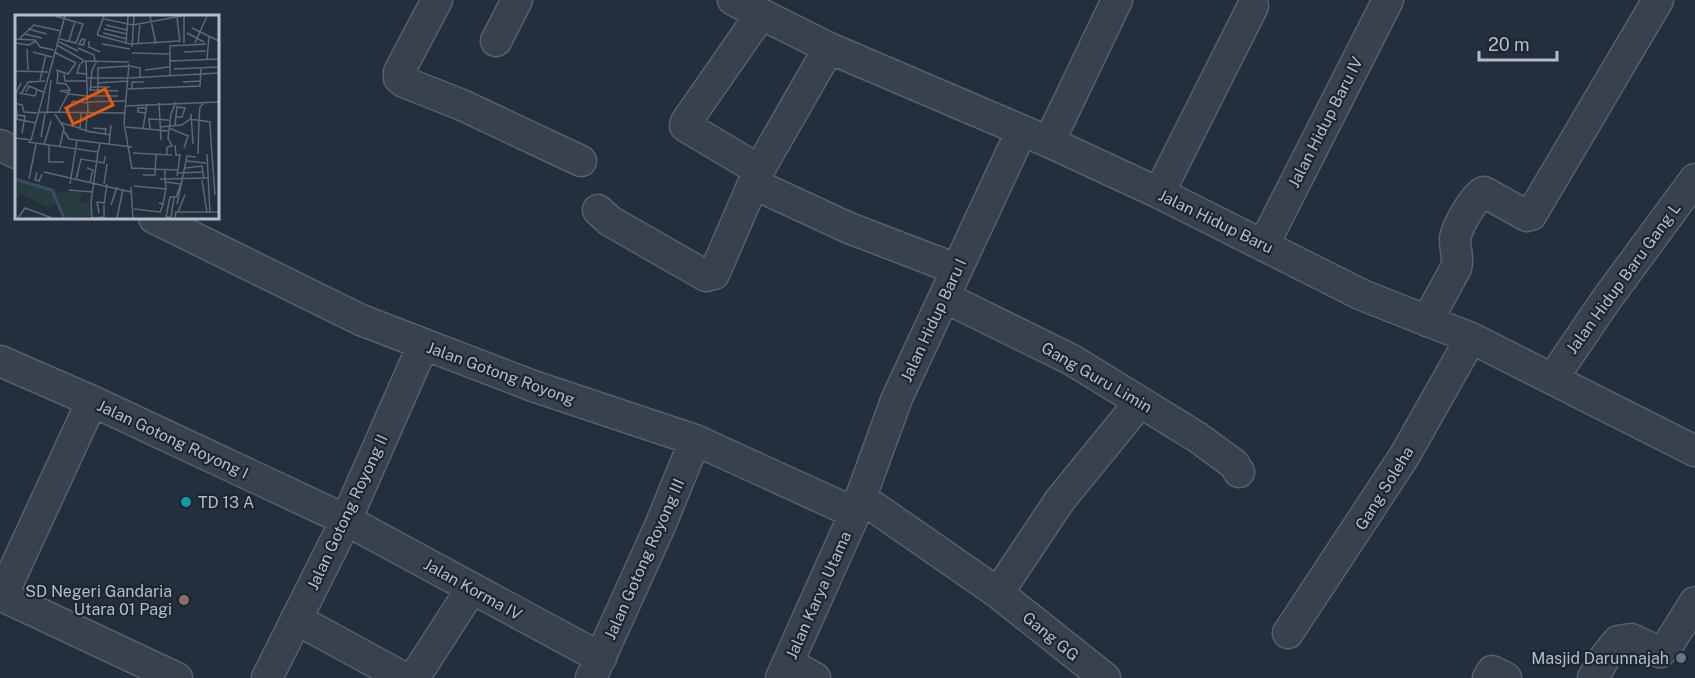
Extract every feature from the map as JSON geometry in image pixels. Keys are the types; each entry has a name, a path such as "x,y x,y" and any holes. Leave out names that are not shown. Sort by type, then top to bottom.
{"street":[{"path":"437,0 399,72 399,78 581,161"},
{"path":"496,41 517,0"},
{"name":"Jalan Hidup Baru","path":"733,0 829,48 1021,132 1049,142 1159,193 1362,295 1471,338 1695,451"},
{"path":"1049,142 1117,0"},
{"name":"Jalan Hidup Baru IV","path":"1264,244 1388,0"},
{"path":"1426,321 1456,268 1458,263 1454,239 1477,195 1484,192 1527,216 1531,215 1658,0"},
{"path":"1159,193 1253,6"},
{"path":"761,14 686,122 687,129 756,177 849,228 956,269"},
{"path":"598,210 610,221 706,276 714,274 756,177 829,48"},
{"name":"Jalan Hidup Baru I","path":"858,506 897,398 1021,132"},
{"path":"0,145 15,152"},
{"name":"Jalan Hidup Baru Gang L","path":"1553,378 1606,300 1695,179"},
{"name":"Jalan Gotong Royong","path":"156,219 361,320 533,386 695,440 858,506"},
{"name":"Gang Guru Limin","path":"944,297 1072,360 1216,450 1234,464 1239,472"},
{"name":"Gang Soleha","path":"1288,633 1405,455 1471,338"},
{"name":"Jalan Gotong Royong II","path":"267,678 346,520 423,345"},
{"name":"Jalan Gotong Royong I","path":"0,361 92,401 346,520"},
{"path":"92,401 1,596 177,678"},
{"path":"998,593 1060,501 1140,402"},
{"name":"Jalan Gotong Royong III","path":"596,668 695,440"},
{"name":"Gang GG","path":"858,506 998,593 1106,678"},
{"name":"Jalan Karya Utama","path":"784,671 858,506"},
{"name":"Jalan Korma IV","path":"346,520 472,588 596,668"},
{"path":"414,678 472,588"},
{"path":"1593,678 1605,657 1618,641 1631,639 1660,652 1668,645 1695,602"},
{"path":"296,619 404,678"},
{"path":"784,671 815,678"},
{"path":"1488,678 1492,671 1506,678"}],"place":[{"name":"TD 13 A","path":"186,502"},
{"name":"SD Negeri Gandaria Utara 01 Pagi","path":"184,600"},
{"name":"Masjid Darunnajah","path":"1681,658"}]}
